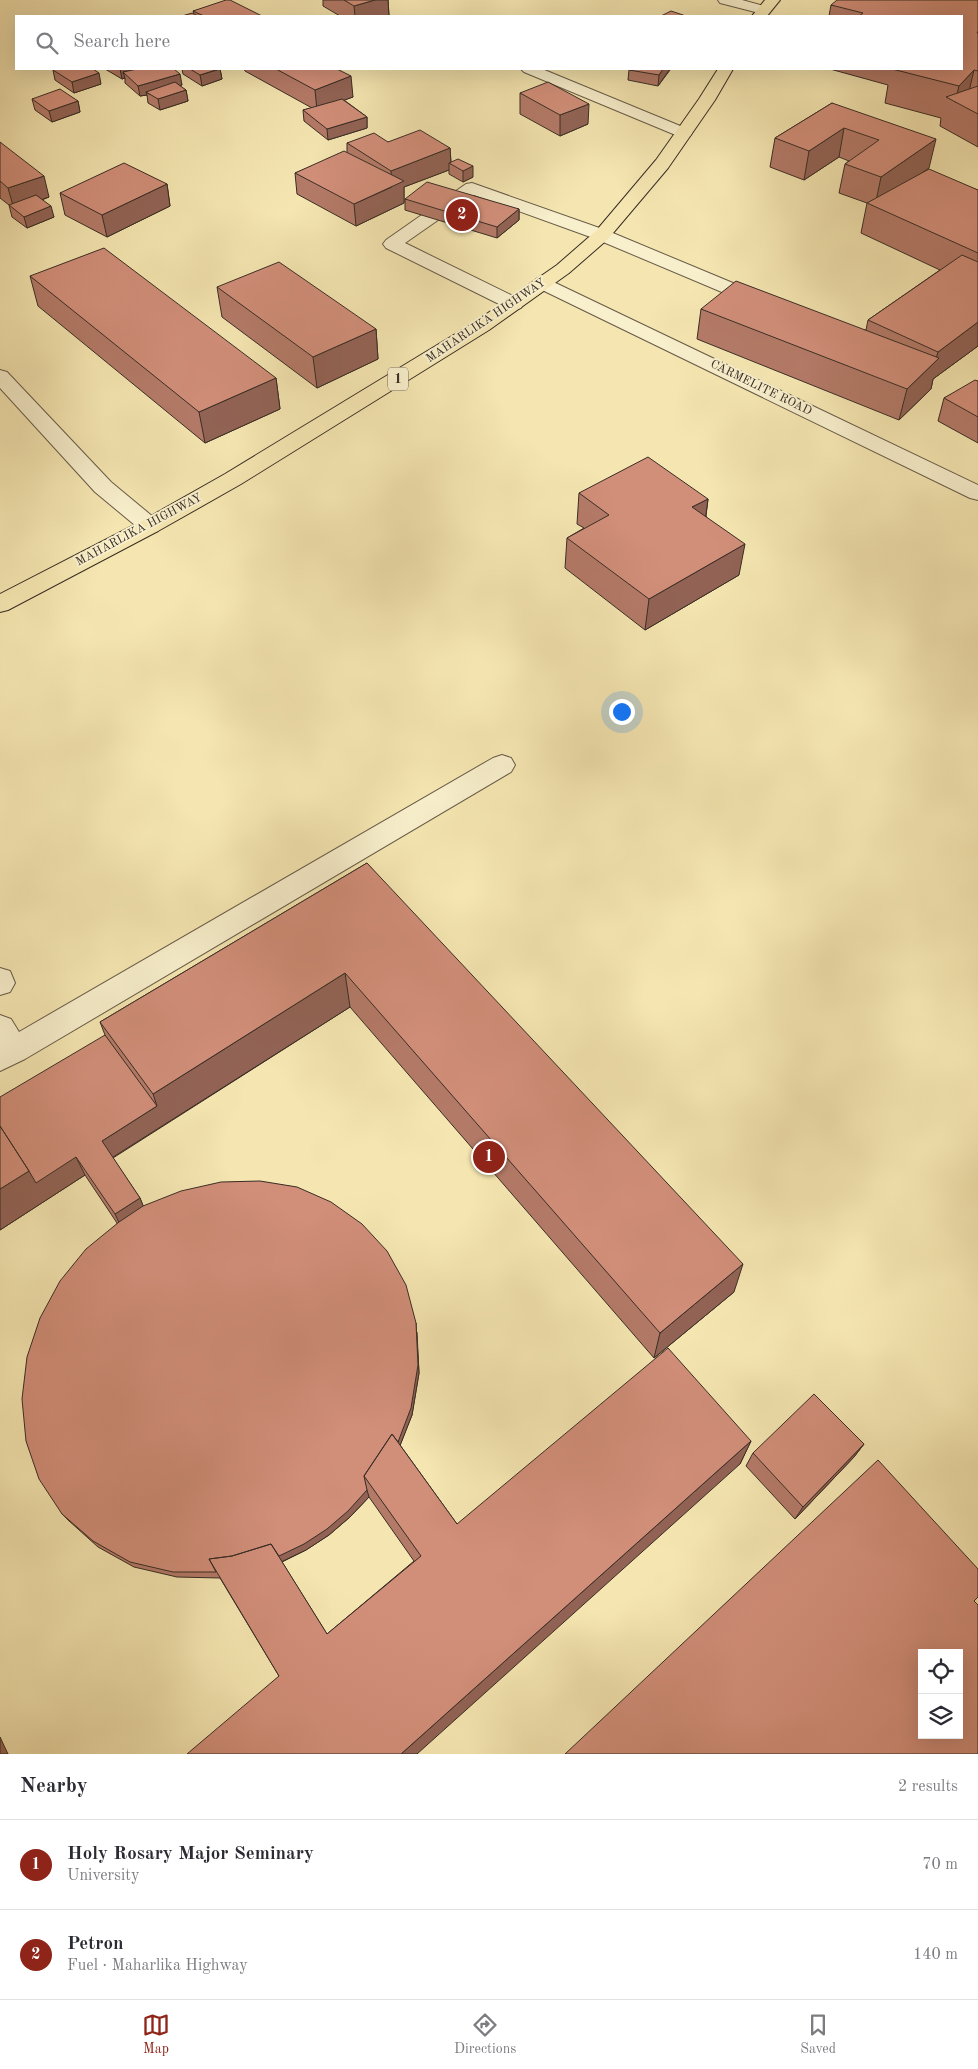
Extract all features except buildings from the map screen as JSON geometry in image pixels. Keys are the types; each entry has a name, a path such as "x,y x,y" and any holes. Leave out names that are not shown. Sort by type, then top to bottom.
{"main road":[{"name":"MAHARLIKA HIGHWAY","path":"0,604 150,526 233,479 414,370 563,269 602,235 657,171 707,100 724,70"}],"street":[{"path":"725,0 765,9"},
{"path":"531,70 684,133"},
{"path":"514,304 392,244 472,188 602,235 778,308"},
{"name":"CARMELITE ROAD","path":"543,282 978,493"},
{"path":"0,376 103,487 150,526"},
{"path":"5,1045 502,765"}],"place":[{"name":"Petron","path":"462,215"},
{"name":"Holy Rosary Major Seminary","path":"489,1157"}]}
